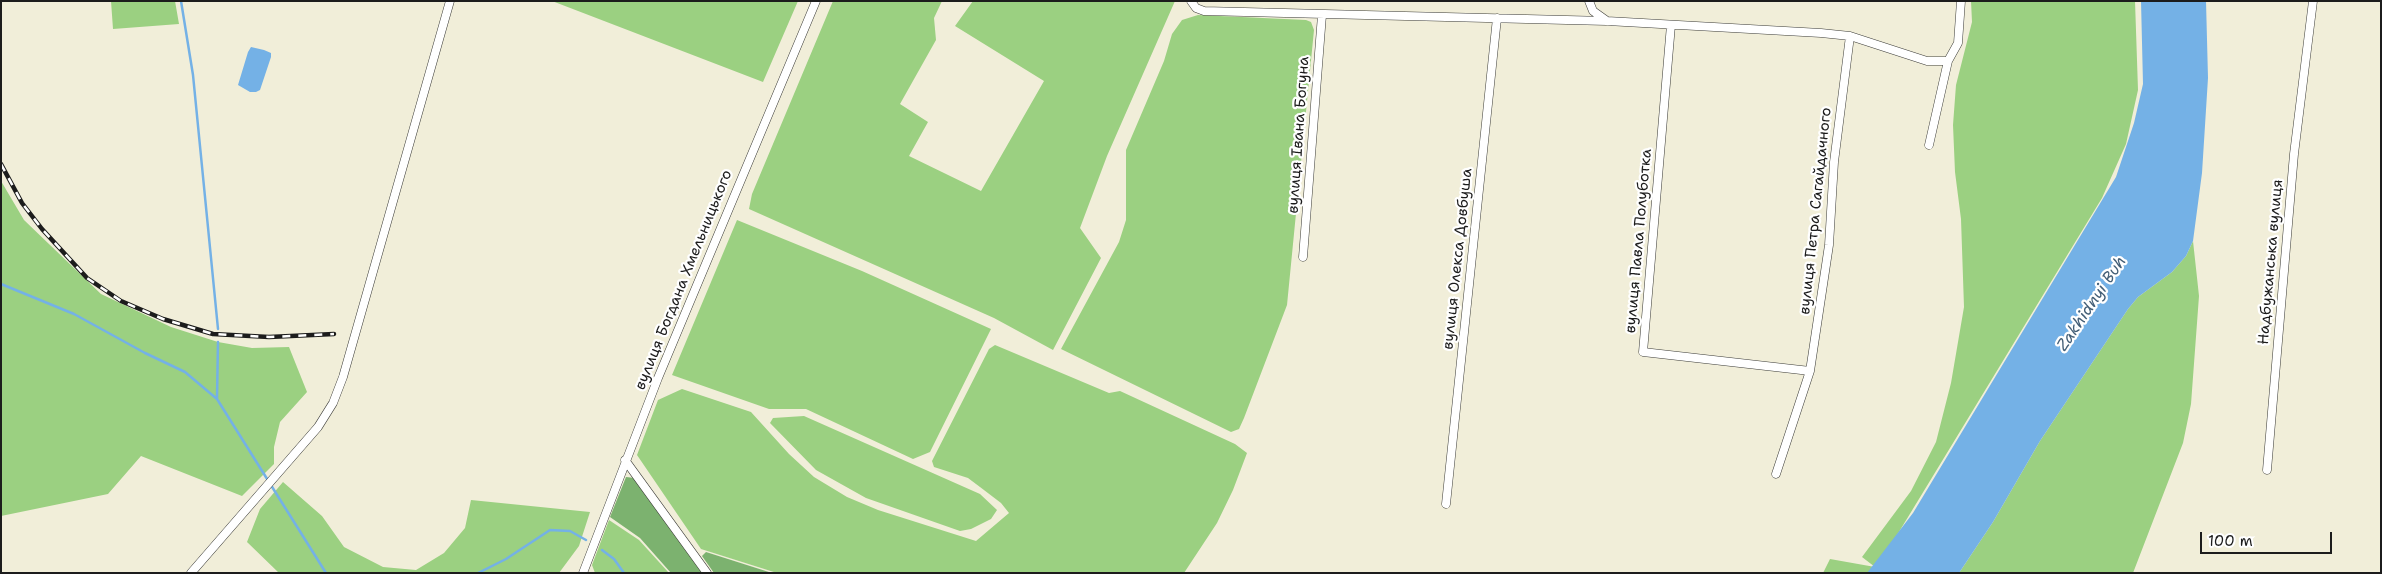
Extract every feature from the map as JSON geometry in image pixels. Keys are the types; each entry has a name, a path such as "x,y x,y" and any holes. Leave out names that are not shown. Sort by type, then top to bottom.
{"street":[{"path":"191,573 294,454 333,404 344,376 450,1"},
{"name":"вулиця Богдана Хмельницького","path":"583,573 625,460 768,111 816,1"},
{"path":"1589,1 1593,11 1608,20"},
{"path":"1929,145 1948,62 1958,43 1961,1"},
{"name":"Надбужанська вулиця","path":"2267,470 2294,154 2313,1"},
{"path":"1192,2 1196,8 1204,11 1608,20 1850,36 1927,61 1948,62"},
{"name":"вулиця Івана Богуна","path":"1303,257 1322,14"},
{"name":"вулиця Олекса Довбуша","path":"1446,504 1498,18"},
{"name":"вулиця Павла Полуботка","path":"1671,25 1643,352 1810,371"},
{"name":"вулиця Петра Сагайдачного","path":"1776,474 1810,371 1829,245 1834,162 1850,36"},
{"path":"625,460 707,573"}],"green space":[{"path":"111,1 175,1 179,24 113,29"},
{"path":"552,1 798,1 763,82"},
{"path":"833,1 942,1 934,18 936,40 900,104 928,122 909,156 981,191 1044,81 955,26 973,1 1175,1 1107,156 1080,228 1101,258 1053,350 994,318 749,209 752,194"},
{"path":"1971,1 2135,1 2138,90 2126,144 2102,198 1877,568 1872,573 1823,573 1830,559 1875,567 1862,557 1911,491 1936,442 1951,383 1964,307 1961,219 1955,172 1953,125 1956,85 1972,22"},
{"path":"1198,15 1306,20 1311,22 1314,30 1287,305 1244,418 1239,429 1231,432 1061,349 1119,242 1126,220 1126,150 1164,61 1172,34 1182,20"},
{"path":"1,181 24,220 101,294 171,327 218,342 252,348 289,347 307,392 280,422 274,447 274,464 242,496 141,456 108,494 1,516"},
{"path":"737,220 862,271 991,329 930,452 913,459 806,409 769,409 672,375"},
{"path":"2193,241 2199,296 2191,404 2183,443 2133,573 1959,573 1993,522 2040,441 2128,309 2138,297 2172,272 2186,256"},
{"path":"995,345 1109,393 1120,391 1235,444 1247,453 1233,490 1217,523 1184,573 777,573 701,549 637,455 658,400 682,389 751,412 789,454 814,477 847,497 878,510 976,541 1009,513 1001,503 968,478 934,467 932,461 989,349"},
{"path":"804,416 980,494 997,510 991,519 971,529 960,531 866,498 816,470 770,423 773,418"},
{"path":"626,477 635,478 703,573 671,573 640,538 610,517"},
{"path":"283,482 322,516 344,547 383,567 416,570 444,553 465,528 471,500 590,512 579,546 559,573 279,573 247,542 260,509"},
{"path":"609,520 639,540 669,573 595,573 592,565"},
{"path":"706,552 772,573 714,573 702,556"}],"water":[{"name":"Zakhidnyi Buh","path":"2141,1 2206,1 2208,78 2202,173 2193,241 2186,256 2172,272 2138,297 2128,309 2040,441 1993,522 1959,573 1867,573 1913,513 2116,177 2134,123 2143,84"},
{"path":"251,47 271,53 260,90 256,92 250,92 238,85"}],"waterway":[{"path":"181,1 193,75 218,329"},
{"path":"1,284 74,314 145,353 185,372 217,399 326,573"},
{"path":"217,398 218,342"},
{"path":"478,573 506,559 550,530 570,531 586,540"},
{"path":"602,550 614,559 624,573"}],"railway":[{"path":"1,164 22,203 42,229 87,278 121,301 163,319 213,334 269,337 334,334"}]}
